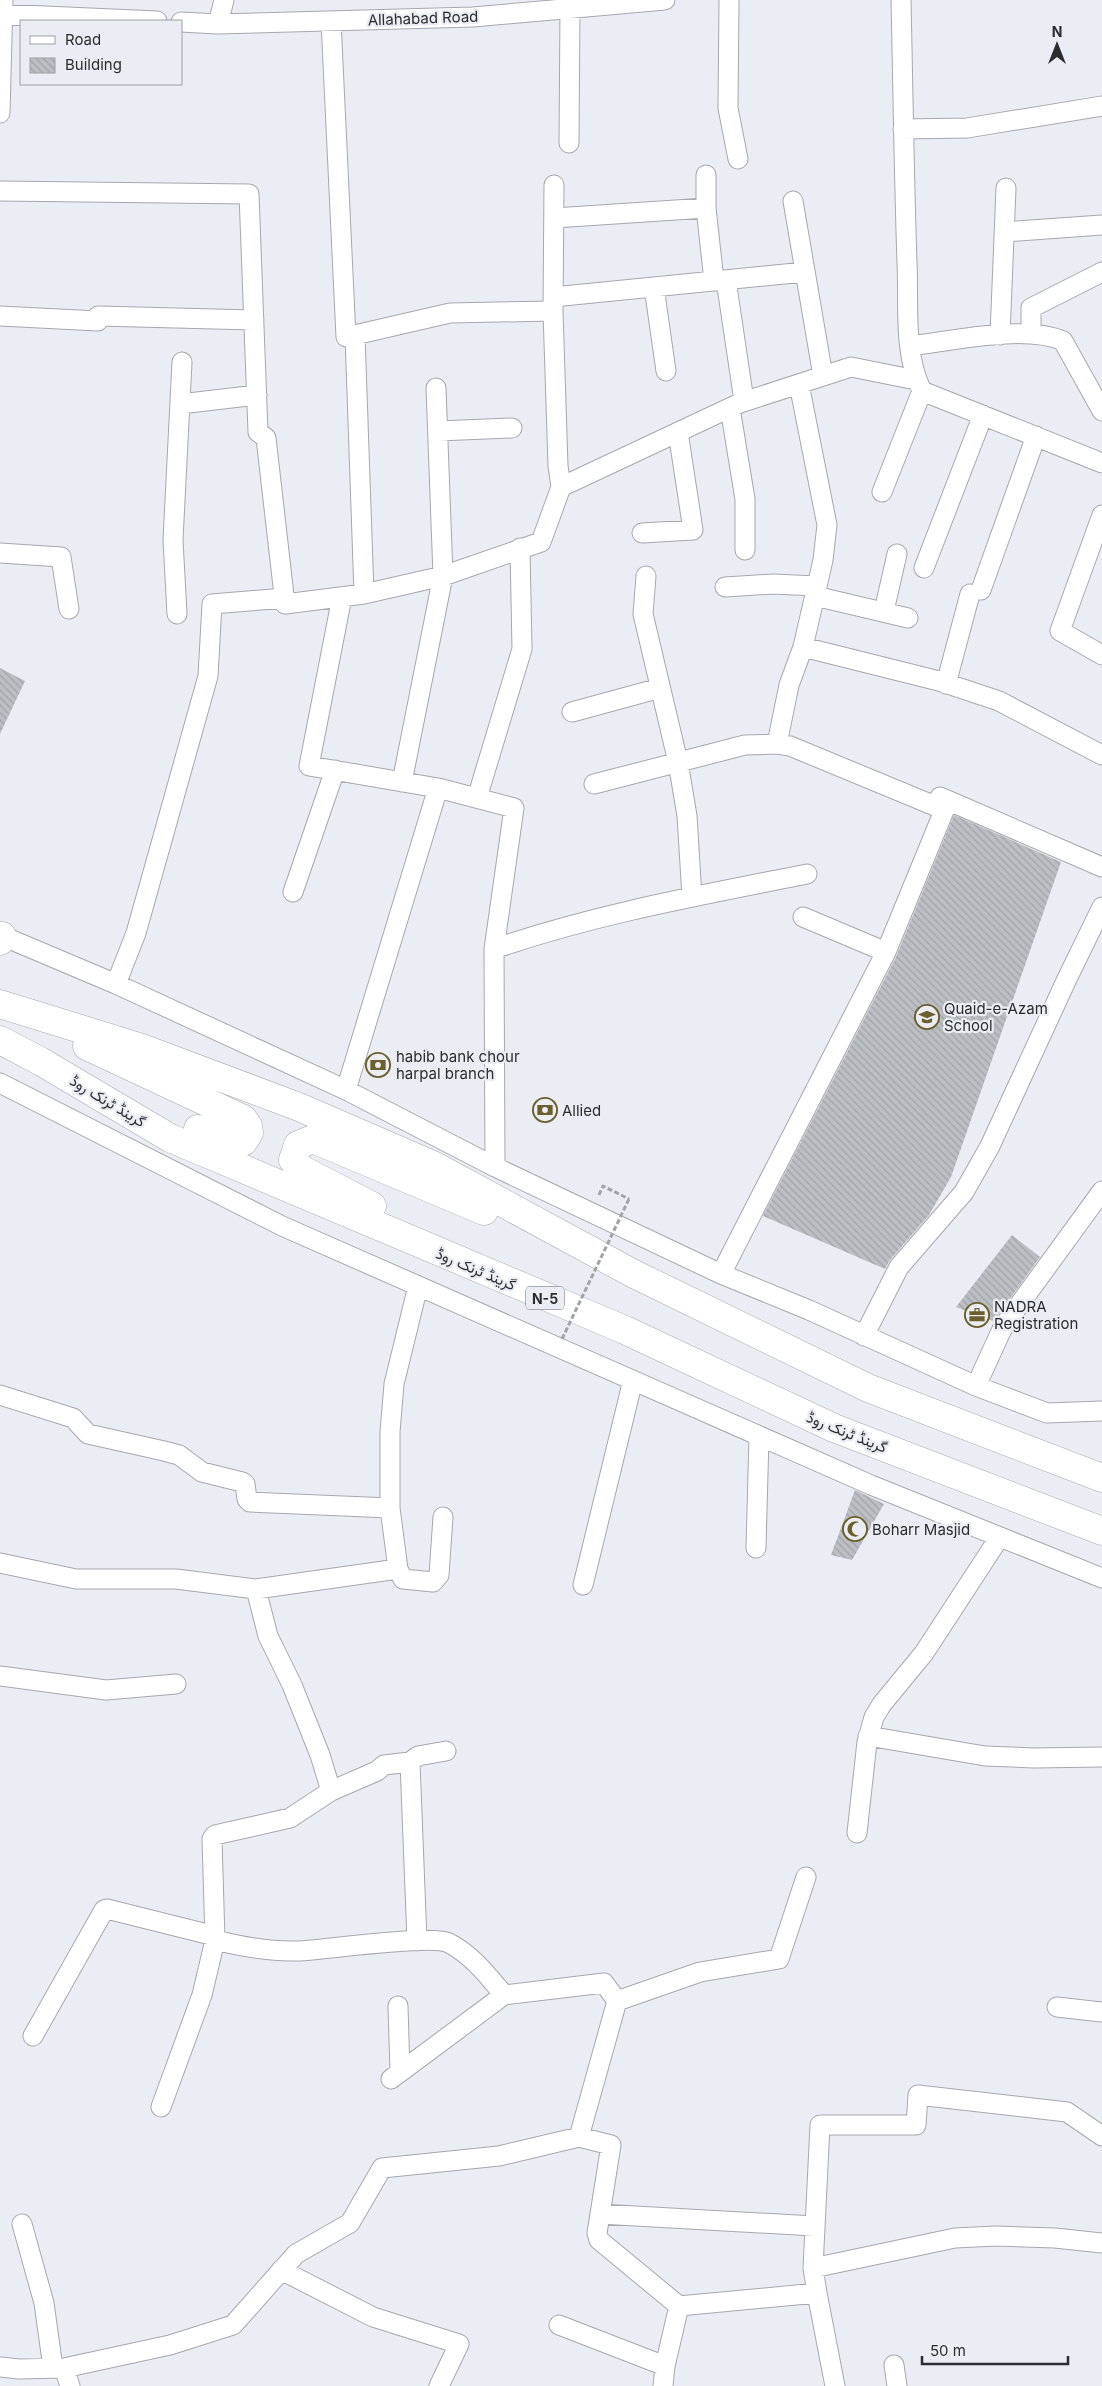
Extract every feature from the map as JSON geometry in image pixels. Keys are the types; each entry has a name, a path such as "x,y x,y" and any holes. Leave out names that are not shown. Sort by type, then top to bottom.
{"highway":[{"path":"0,1004 243,1119 249,1130 248,1137 243,1142 228,1142 40,1061"},
{"path":"0,1004 142,1048 299,1107 433,1165 634,1274 868,1388 1102,1478"},
{"name":"گرینڈ ٹرنک روڈ","path":"1,1044 40,1061 170,1138 625,1330 834,1428 1102,1531"},
{"path":"625,1330 300,1169 294,1160 294,1150 300,1142 313,1138 634,1274"}],"street":[{"path":"218,24 224,0"},
{"name":"Allahabad Road","path":"182,22 218,24 332,21 472,9 570,8 665,0"},
{"path":"729,0 728,108 738,160"},
{"path":"882,492 919,385 910,346 901,0"},
{"path":"568,143 570,8"},
{"path":"0,113 2,10 143,20"},
{"path":"332,21 346,338 450,313 553,304 654,287 805,272"},
{"path":"903,129 967,128 1102,106"},
{"path":"706,175 706,208 720,280 737,404 745,499 745,550"},
{"path":"116,984 136,933 208,676 212,604 285,601 364,594 443,576 541,542 561,487 558,466 553,304 554,185"},
{"path":"1000,335 1006,188"},
{"path":"0,191 249,194 258,432 266,438 285,601"},
{"path":"793,201 823,376"},
{"path":"554,218 706,208"},
{"path":"1004,232 1102,225"},
{"path":"1031,334 1031,308 1102,272"},
{"path":"654,287 666,371"},
{"path":"0,316 98,321 98,316 254,320"},
{"path":"910,346 1000,335 1031,334 1051,336 1063,341 1102,411"},
{"path":"355,336 364,594"},
{"path":"177,614 173,540 182,362"},
{"path":"561,487 737,404 851,367 919,385 983,415 1102,463"},
{"path":"1083,377 1102,375"},
{"path":"777,744 788,685 803,647 816,591 827,525 799,384"},
{"path":"402,782 443,576 436,388"},
{"path":"180,404 257,395"},
{"path":"924,568 983,415"},
{"path":"438,431 512,428"},
{"path":"642,533 693,530 678,432"},
{"path":"946,684 976,592 1036,436"},
{"path":"1102,515 1060,630 1102,655"},
{"path":"477,798 522,649 520,548"},
{"path":"0,553 61,557 69,609"},
{"path":"884,611 897,554"},
{"path":"646,576 643,614 678,762 686,816 692,897"},
{"path":"725,587 773,584 816,591 908,618"},
{"path":"342,597 309,766 438,788 514,808 494,949 495,1167"},
{"path":"803,647 946,684 999,701 1102,755"},
{"path":"572,712 660,688"},
{"path":"594,784 745,745 777,744 806,752 935,806 940,798 948,801 1102,867"},
{"path":"294,892 335,770"},
{"path":"346,1090 438,788"},
{"path":"721,1274 886,952 948,801"},
{"path":"494,949 534,935 692,897 807,874"},
{"path":"864,1336 900,1267 964,1192 990,1146 1102,907"},
{"path":"803,917 886,952"},
{"path":"1,937 116,984 346,1090 495,1167 721,1274 976,1386 1047,1413 1102,1411"},
{"path":"0,1082 282,1226 759,1436 999,1538 1102,1578"},
{"path":"976,1386 1003,1327 1102,1191"},
{"path":"418,1286 394,1384 390,1432 390,1508 399,1575 403,1579 433,1582 437,1580 444,1517"},
{"path":"583,1585 632,1380"},
{"path":"0,1395 74,1418 88,1434 179,1455 202,1472 242,1482 245,1484 247,1499 250,1502 390,1508"},
{"path":"756,1548 759,1436"},
{"path":"857,1833 868,1736 874,1717 882,1704 924,1653 999,1538"},
{"path":"0,1563 76,1579 176,1579 256,1588 398,1569"},
{"path":"256,1588 268,1636 292,1686 320,1755 331,1791"},
{"path":"0,1676 106,1690 176,1684"},
{"path":"868,1736 985,1756 1034,1758 1102,1757"},
{"path":"161,2107 202,1995 215,1938 212,1840 214,1835 290,1818 331,1791 377,1771 384,1765 410,1762 418,1756 446,1751"},
{"path":"410,1762 417,1941"},
{"path":"616,2001 700,1972 779,1959 806,1877"},
{"path":"32,2036 104,1910 107,1908 254,1949 298,1951 417,1941 448,1942 478,1964 504,1995"},
{"path":"398,2006 396,2076 504,1995 604,1983 616,2001 579,2137"},
{"path":"1056,2007 1102,2012"},
{"path":"835,2386 814,2268 814,2226 820,2125 916,2125 918,2095 1067,2112 1102,2136"},
{"path":"0,2367 19,2369 58,2368 170,2345 233,2326 296,2254 350,2223 382,2168 499,2156 579,2137 611,2145 597,2233 599,2240 679,2306 817,2293"},
{"path":"600,2214 814,2226"},
{"path":"22,2224 44,2303 58,2368 70,2386"},
{"path":"814,2268 955,2238 996,2236 1056,2238 1102,2243"},
{"path":"281,2270 373,2317 459,2344 439,2386"},
{"path":"663,2386 665,2366 679,2306"},
{"path":"558,2326 665,2366"},
{"path":"894,2365 897,2386"}],"path":[{"path":"562,1339 629,1199 603,1186"}],"building":[{"path":"0,668 25,681 0,734"},
{"name":"Quaid-e-Azam School","path":"954,815 1061,862 951,1177 929,1215 890,1260 885,1269 763,1216 896,957"},
{"path":"1012,1235 1040,1257 998,1315 993,1321 956,1307"},
{"name":"Boharr Masjid","path":"855,1490 884,1504 852,1560 831,1555"}],"place":[{"name":"Quaid-e-Azam School","path":"927,1017"},
{"name":"habib bank chour harpal branch","path":"378,1065"},
{"name":"Allied","path":"545,1110"},
{"name":"NADRA Registration","path":"977,1315"},
{"name":"Boharr Masjid","path":"855,1529"}]}
